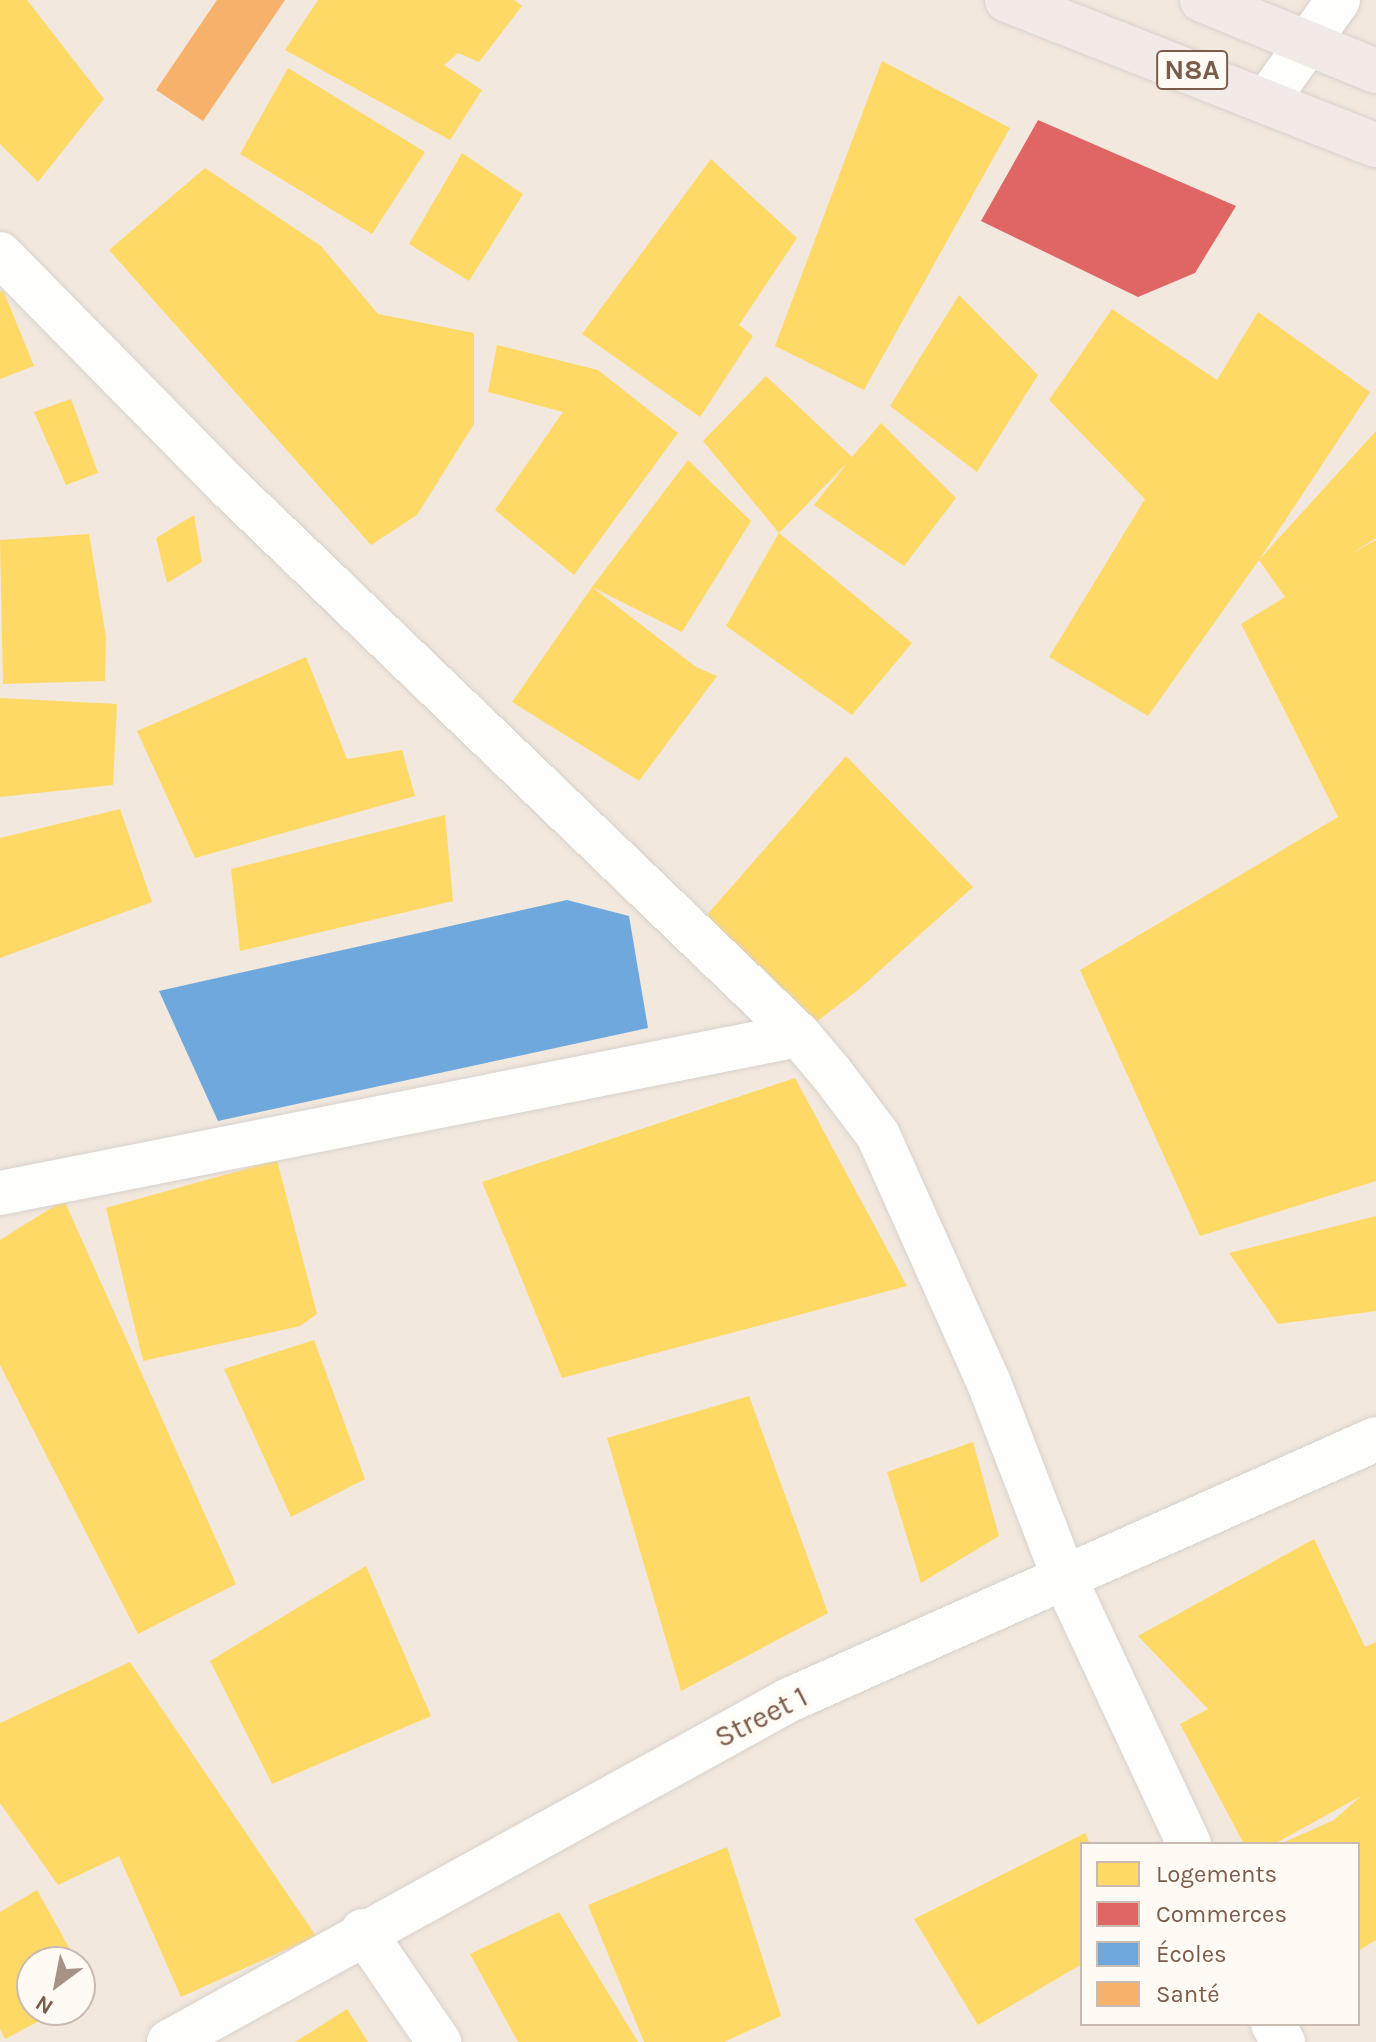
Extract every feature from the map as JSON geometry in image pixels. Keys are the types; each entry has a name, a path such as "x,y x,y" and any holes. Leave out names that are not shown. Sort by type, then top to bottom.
{"highway":[{"name":"N8A","path":"1007,0 1268,99 1376,145"},
{"name":"N8A","path":"1202,0 1376,71"}],"street":[{"path":"1268,99 1338,0"},
{"path":"0,254 240,498 799,1035 878,1135 989,1383 1064,1577 1188,1842"},
{"path":"0,1193 799,1035"},
{"name":"Street 1","path":"169,2042 363,1931 789,1700 1376,1439"},
{"path":"363,1931 439,2042"}],"shaded area":[{"path":"0,0 1376,0 1376,2042 0,2042"}],"building: Logements":[{"path":"0,0 27,0 104,99 38,182 0,144"},
{"path":"318,0 514,0 522,6 479,62 458,53 444,65 482,90 450,140 285,50"},
{"path":"882,61 1010,128 864,390 775,346"},
{"path":"288,68 425,152 372,234 240,154"},
{"path":"462,153 523,194 469,281 409,244"},
{"path":"711,159 797,238 739,325 753,336 700,417 582,334"},
{"path":"205,168 321,246 378,314 474,333 474,424 417,515 371,545 109,250"},
{"path":"3,290 34,366 0,379 0,292"},
{"path":"959,295 1038,375 977,472 890,406"},
{"path":"1112,309 1217,380 1258,312 1370,392 1259,560 1148,716 1049,657 1145,499 1049,400"},
{"path":"497,345 598,370 678,433 574,575 495,510 563,412 488,392"},
{"path":"766,376 852,457 881,423 956,498 904,566 814,505 849,461 779,533 703,441"},
{"path":"71,399 98,473 66,485 34,412"},
{"path":"1376,431 1376,538 1351,554 1376,540 1376,1181 1200,1236 1080,970 1338,817 1241,624 1285,597 1259,560"},
{"path":"688,460 751,521 682,632 592,587"},
{"path":"194,515 202,562 167,583 156,538"},
{"path":"779,533 912,643 852,715 726,626"},
{"path":"89,534 106,637 105,681 3,684 0,540"},
{"path":"592,587 696,667 717,676 639,781 512,702"},
{"path":"306,657 347,759 402,750 415,796 195,858 137,731"},
{"path":"0,698 117,704 113,785 0,797"},
{"path":"846,756 973,887 858,990 799,1035 691,933"},
{"path":"120,809 152,902 0,958 0,838"},
{"path":"445,815 453,901 240,951 231,869"},
{"path":"795,1078 907,1286 562,1378 482,1182"},
{"path":"277,1160 317,1314 300,1326 143,1361 106,1208"},
{"path":"64,1200 236,1584 138,1634 0,1365 0,1240"},
{"path":"1376,1216 1376,1311 1278,1324 1229,1253"},
{"path":"314,1340 365,1479 291,1517 224,1369"},
{"path":"749,1396 828,1613 681,1691 607,1438"},
{"path":"973,1442 999,1536 921,1583 887,1472"},
{"path":"1314,1539 1365,1647 1376,1642 1376,1940 1360,1950 1360,1842 1284,1842 1334,1820 1361,1796 1278,1842 1243,1842 1180,1724 1208,1709 1138,1636"},
{"path":"366,1566 431,1716 272,1784 210,1661"},
{"path":"130,1662 316,1936 181,1997 119,1856 58,1885 0,1803 0,1723"},
{"path":"1085,1833 1089,1842 1080,1842 1080,1965 978,2025 914,1919"},
{"path":"727,1847 781,2016 724,2042 644,2042 588,1905"},
{"path":"37,1890 68,1946 16,1946 16,2026 30,2026 5,2039 0,2029 0,1912"},
{"path":"559,1912 638,2042 518,2042 470,1954"},
{"path":"347,2009 368,2042 295,2042"}],"building: Commerces":[{"path":"1038,120 1236,206 1195,273 1138,297 981,221"}],"building: Écoles":[{"path":"567,900 629,916 648,1028 218,1121 159,991"}],"building: Santé":[{"path":"217,0 285,0 203,121 156,90"}]}
